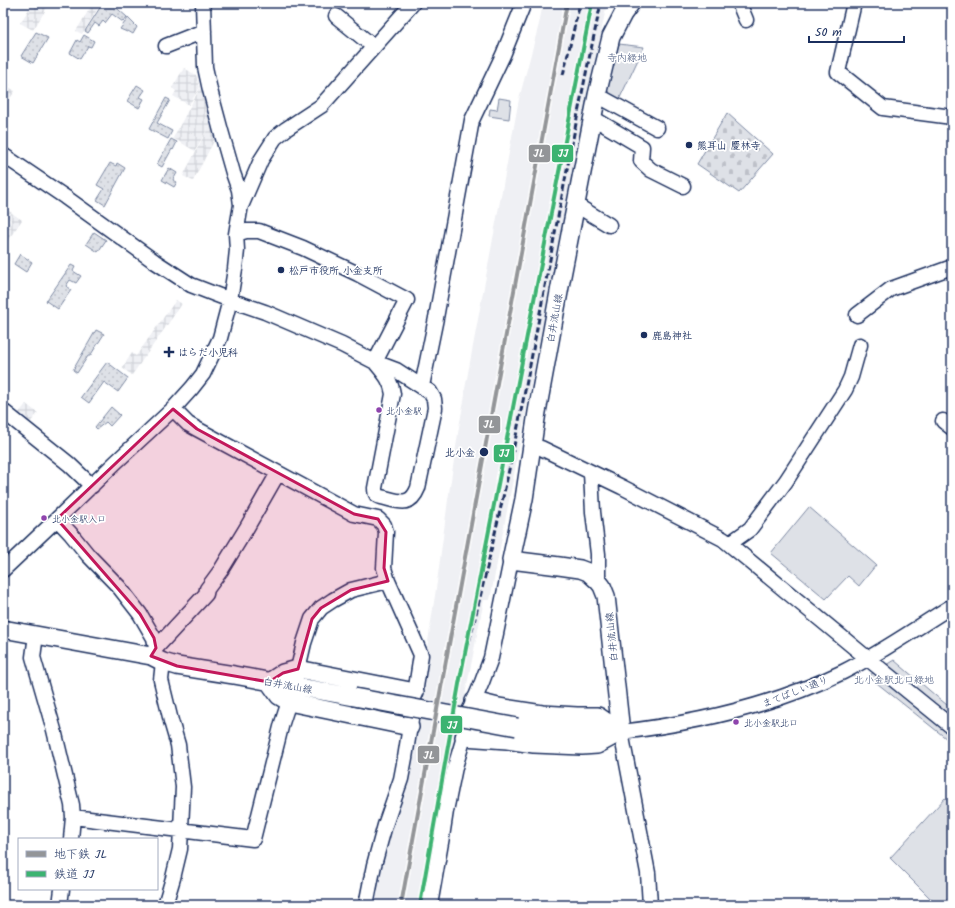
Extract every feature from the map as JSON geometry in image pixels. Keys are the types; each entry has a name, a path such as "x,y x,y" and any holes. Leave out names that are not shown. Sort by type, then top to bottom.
{"main road":[{"name":"白井流山線","path":"291,694 354,697 534,729 621,732 606,596 602,586 588,572 580,569 511,560 524,499 561,282 597,95 611,37 623,14 631,3"},
{"name":"白井流山線","path":"3,629 157,655 177,666 269,682"},
{"path":"410,727 291,694 279,696 269,682 283,673 298,669 415,692"},
{"path":"464,737 507,740 534,744 597,746 621,732 598,716 542,714 498,707 474,701"}],"street":[{"path":"203,3 205,67 208,83 242,205"},
{"path":"5,564 57,519 173,409 203,374 220,338 230,300 237,250 236,234 242,205 261,160 275,138 293,124 321,106 413,3"},
{"path":"422,386 472,120 503,55 524,3"},
{"path":"739,3 746,20"},
{"path":"854,3 838,72 883,108 952,117"},
{"path":"336,16 374,47"},
{"path":"166,46 204,31"},
{"path":"597,95 657,128"},
{"path":"593,118 642,147 641,161 651,170 683,186"},
{"path":"3,155 65,197 154,261 191,285 272,315 375,362 396,370 430,392 434,399 435,408 418,488 412,499 406,502 377,496 375,493 374,488 393,394 392,386 387,376 375,362"},
{"path":"576,205 609,225"},
{"path":"236,234 246,231 259,231 303,248 351,270 407,300 375,362"},
{"path":"856,315 891,289 952,267"},
{"path":"729,544 750,529 786,481 845,390 851,377 860,345"},
{"path":"173,409 188,424 197,429 354,514 378,519 384,525 386,532 384,568 388,581 421,655 403,767 374,864 366,905"},
{"path":"3,411 69,464 92,486"},
{"path":"532,446 541,448 622,487 723,539 952,728"},
{"path":"157,655 206,594 278,473"},
{"path":"591,473 593,512 598,554 598,581"},
{"path":"57,519 119,588 140,614 154,638 161,680 178,745 183,786 180,849 165,905"},
{"path":"430,905 455,767 464,737 469,710 482,682 493,650 511,560"},
{"path":"73,817 253,839 282,723 312,619 321,608 351,590 388,581"},
{"name":"まてばしい通り","path":"621,732 689,722 726,714 756,706 810,686 843,672 952,606"},
{"path":"36,635 33,656 54,730 72,805 73,817 71,838"},
{"path":"621,732 648,873 650,905"},
{"path":"60,905 62,890"}],"highlighted area":[{"path":"173,409 197,429 354,514 378,519 386,532 384,568 388,581 351,590 321,608 312,619 298,669 283,673 269,682 177,666 151,656 156,648 154,638 140,614 57,519"}],"shaded area":[{"path":"33,3 50,3 33,30 20,23"},
{"path":"93,3 101,3 82,34 76,31"},
{"path":"543,3 607,3 535,364 490,600 484,600 424,905 371,905 373,890 397,805 409,777 416,744 426,655 465,389 519,99 539,24"},
{"path":"184,68 196,75 200,87 189,105 173,96 176,91 172,88"},
{"path":"4,81 10,84 9,87 15,91 9,100 3,99"},
{"path":"200,88 211,122 195,151 173,138"},
{"path":"210,124 215,139 193,181 183,176"},
{"path":"9,211 22,220 4,246 3,231 11,220 6,216"},
{"path":"176,300 182,304 132,375 122,368 132,353 136,356"},
{"path":"26,404 38,413 29,424 18,414"}],"green space":[{"path":"103,3 111,3 127,17 123,22 112,14 105,23 103,21 99,26 95,23 88,33 85,31"},
{"path":"128,18 137,27 133,34 120,29"},
{"path":"36,32 48,38 33,63 21,56"},
{"path":"84,35 94,41 91,47 88,46 80,59 70,53 77,40 80,42"},
{"name":"寺内緑地","path":"619,44 644,47 618,102 605,89"},
{"path":"137,85 145,90 140,97 144,99 139,108 127,101"},
{"path":"166,98 170,100 157,123 172,131 168,139 149,129"},
{"path":"499,98 511,100 509,119 489,116 490,109 497,110"},
{"path":"727,113 773,154 739,193 697,164"},
{"path":"171,139 177,142 162,167 157,164"},
{"path":"110,163 116,166 117,163 125,168 105,205 97,200 104,189 97,185"},
{"path":"169,168 177,173 173,180 177,182 174,187 162,180"},
{"path":"94,232 106,240 98,252 86,244"},
{"path":"20,254 32,262 26,272 14,264"},
{"path":"71,265 75,267 73,271 81,276 76,283 70,280 66,286 71,290 58,309 46,301"},
{"path":"96,330 104,334 77,373 73,370"},
{"path":"107,362 128,378 118,392 104,382 89,403 81,397"},
{"path":"111,407 120,415 110,426 106,422 97,429 95,427"},
{"path":"809,507 876,565 859,586 848,576 826,599 771,553"},
{"name":"北小金駅北口緑地","path":"894,660 952,709 952,743 868,676"},
{"path":"945,798 952,805 952,900 943,905 937,905 890,858"}],"railway":[{"path":"563,75 580,3"},
{"path":"459,684 492,548 514,445 601,3"}],"metro line":[{"name":"JL","path":"401,905 567,3"}],"rail line":[{"name":"JJ","path":"420,905 459,684 592,3"}],"place":[{"name":"熊耳山 慶林寺","path":"689,145"},
{"name":"松戸市役所 小金支所","path":"281,270"},
{"name":"鹿島神社","path":"644,335"},
{"name":"はらだ小児科","path":"169,352"},
{"name":"北小金駅","path":"379,410"},
{"name":"北小金","path":"484,452"},
{"name":"北小金駅入口","path":"44,518"},
{"name":"北小金駅北口","path":"736,722"}]}
